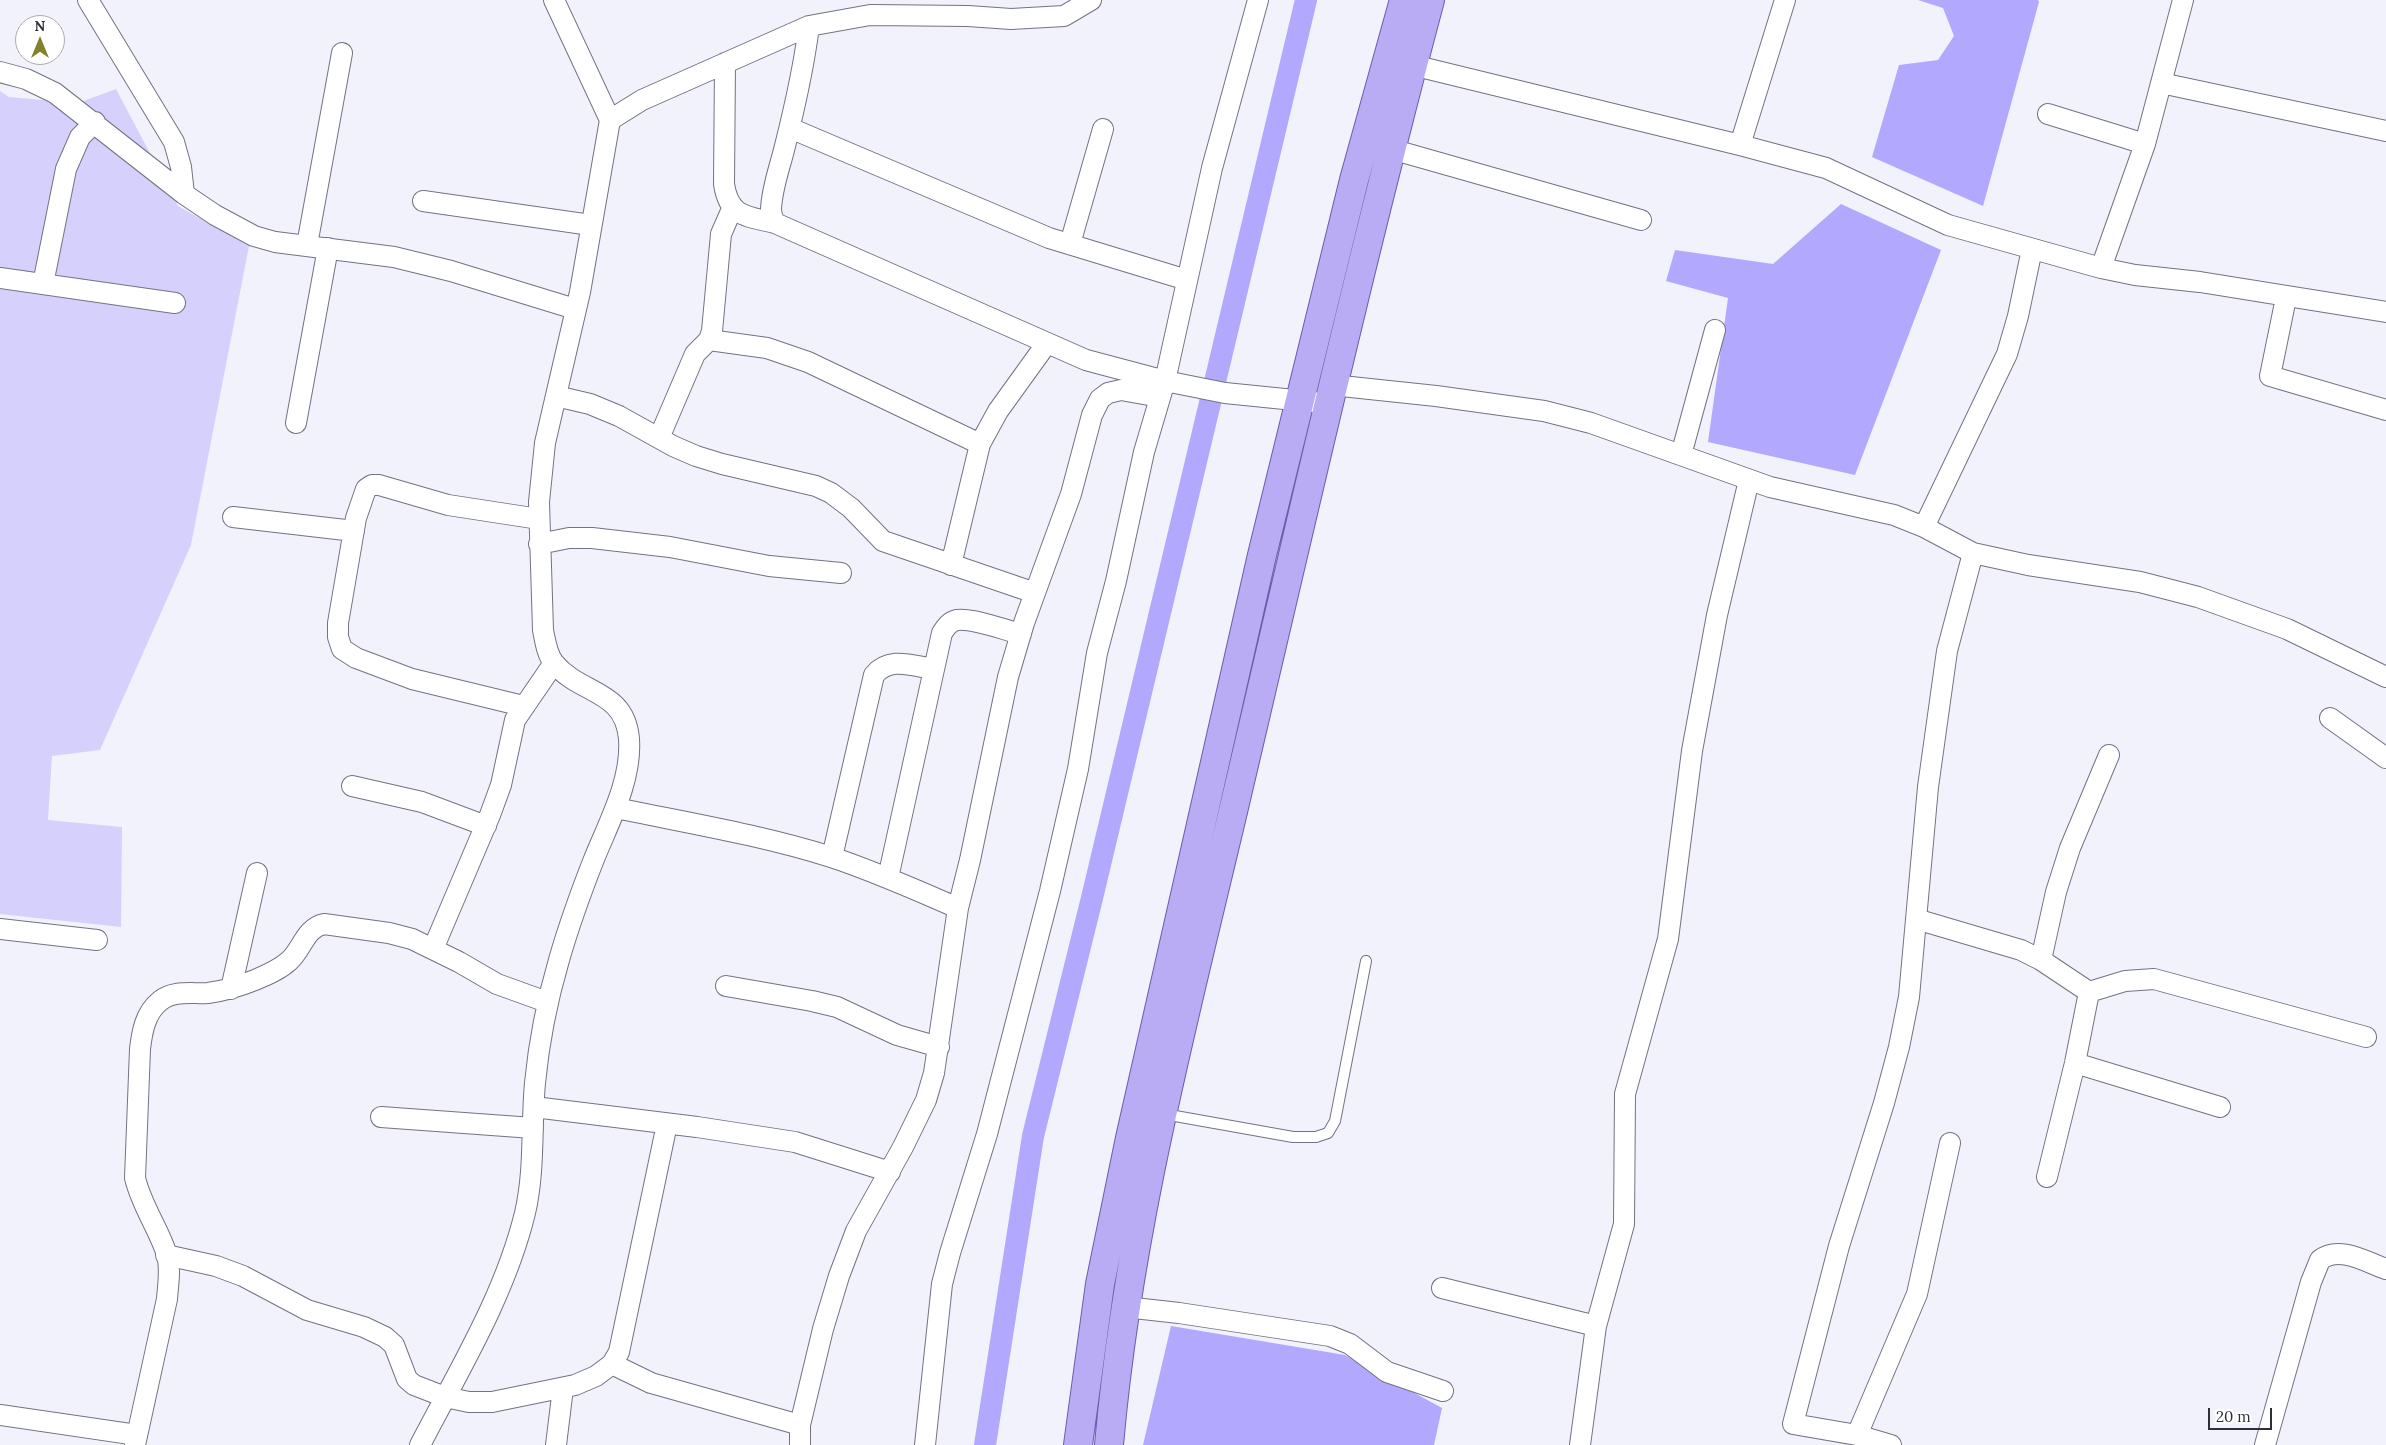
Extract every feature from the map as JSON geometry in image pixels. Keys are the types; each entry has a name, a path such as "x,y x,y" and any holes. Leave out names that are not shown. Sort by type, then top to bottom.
{"main road":[{"path":"1078,1445 1100,1284 1109,1235 1262,555 1320,396 1392,148 1401,62 1404,0"},
{"path":"1108,1445 1114,1385 1135,1244 1320,396 1354,180 1401,62 1430,0"}],"street":[{"path":"88,0 174,142 181,166 184,194"},
{"path":"420,1445 486,1318 518,1238 526,1211 539,1045 547,1002 570,919 616,808 627,761 629,740 625,718 615,703 573,678 554,663 548,650 543,630 539,519 545,443 576,309 610,120 554,0"},
{"path":"610,120 642,100 809,26 870,15 968,16 1011,19 1064,16 1091,0"},
{"path":"925,1445 933,1359 944,1276 987,1134 1050,891 1078,769 1097,653 1116,582 1144,452 1168,387 1187,280 1228,103 1258,0"},
{"path":"1740,145 1785,0"},
{"path":"2101,268 2145,144 2183,0"},
{"path":"775,224 771,217 771,210 775,179 790,128 804,67 809,26"},
{"path":"307,245 342,54"},
{"path":"1401,62 1740,145 1826,168 1948,224 2101,268 2135,275 2200,282 2286,298 2386,312"},
{"path":"725,63 724,184 726,198 732,209 744,216 775,224 1086,360 1168,387"},
{"path":"0,72 26,79 55,93 95,122 184,194 215,215 254,236 275,242 394,257 451,271 576,309"},
{"path":"2161,83 2386,132"},
{"path":"2048,114 2145,144"},
{"path":"43,284 66,169 80,136 95,122"},
{"path":"790,128 1050,238 1187,280"},
{"path":"1070,244 1103,129"},
{"path":"1392,148 1641,220"},
{"path":"423,201 591,225"},
{"path":"659,438 695,354 709,340 714,321 721,234 732,209"},
{"path":"296,423 328,248"},
{"path":"1924,527 2006,354 2018,316 2032,249"},
{"path":"0,278 175,303"},
{"path":"2286,298 2270,376 2386,410"},
{"path":"1681,455 1715,330"},
{"path":"709,340 767,348 808,362 980,444"},
{"path":"951,564 980,444 998,412 1047,342"},
{"path":"800,1445 800,1425 823,1329 839,1276 856,1231 890,1172 926,1100 934,1074 958,908 970,860 1008,677 1035,593 1071,494 1092,415 1100,399 1108,393 1121,390 1168,387 1225,393 1320,396 1436,396 1544,412 1592,423 1770,487 1894,515 1924,527 1973,553 2028,565 2140,582 2198,597 2287,629 2386,677"},
{"path":"556,396 590,404 619,416 696,456 816,486 831,493 851,508 883,541 1035,593"},
{"path":"1580,1445 1596,1326 1624,1224 1625,1094 1668,939 1692,751 1717,615 1749,480"},
{"path":"523,706 412,679 356,658 342,649 338,637 338,623 360,500 366,489 372,485 379,485 448,505 539,519"},
{"path":"233,517 354,531"},
{"path":"539,544 569,538 592,538 670,547 769,566 841,573"},
{"path":"1891,1445 1857,1435 1793,1424 1839,1246 1884,1104 1899,1047 1909,997 1928,787 1947,652 1973,553"},
{"path":"888,878 942,633 948,625 956,620 973,622 1021,634"},
{"path":"434,949 486,826 501,785 515,720 554,663"},
{"path":"832,858 874,676 882,667 889,664 934,669"},
{"path":"2330,718 2386,758"},
{"path":"2042,960 2056,892 2070,848 2109,755"},
{"path":"352,786 422,802 486,826"},
{"path":"616,808 773,841 832,858 888,878 958,908"},
{"path":"231,989 257,873"},
{"path":"1916,919 2021,950 2042,960 2089,992"},
{"path":"0,1415 136,1440 167,1299 169,1274 166,1255 139,1195 135,1178 140,1049 143,1029 151,1010 160,1001 173,994 231,989 255,980 288,962 296,954 309,932 317,925 324,924 389,933 412,939 497,984 547,1002"},
{"path":"0,929 97,940"},
{"path":"2089,992 2125,981 2154,979 2366,1037"},
{"path":"726,986 837,1007 897,1035 939,1047"},
{"path":"2047,1177 2075,1063 2089,992"},
{"path":"2075,1063 2220,1107"},
{"path":"534,1107 795,1142 890,1172"},
{"path":"381,1116 533,1128"},
{"path":"166,1255 216,1266 243,1276 307,1310 364,1327 385,1337 394,1344 407,1379 414,1385 445,1397 469,1402 492,1402 576,1385 596,1376 612,1364 619,1352 667,1124"},
{"path":"1857,1435 1917,1294 1950,1143"},
{"path":"2265,1445 2311,1282 2320,1260 2327,1254 2346,1254 2386,1269"},
{"path":"1442,1288 1596,1326"},
{"path":"1125,1307 1179,1313 1330,1336 1350,1344 1387,1372 1443,1391"},
{"path":"612,1364 651,1383 800,1425"},
{"path":"556,1445 563,1388"}],"lane":[{"path":"1163,1113 1293,1137 1316,1137 1328,1133 1335,1121 1366,961"}],"shaded area":[{"path":"1918,0 2038,0 2039,2 1983,206 1872,157 1899,65 1938,60 1954,36 1943,8"},
{"path":"116,89 178,206 249,246 191,545 100,750 52,756 48,820 122,827 121,927 0,914 0,91 9,97 78,103"},
{"path":"1841,204 1941,250 1855,475 1708,442 1728,298 1666,281 1675,250 1773,264"},
{"path":"1171,1326 1345,1355 1442,1408 1434,1445 1143,1445"}],"waterway":[{"path":"985,1445 1033,1136 1092,898 1306,0"}]}
